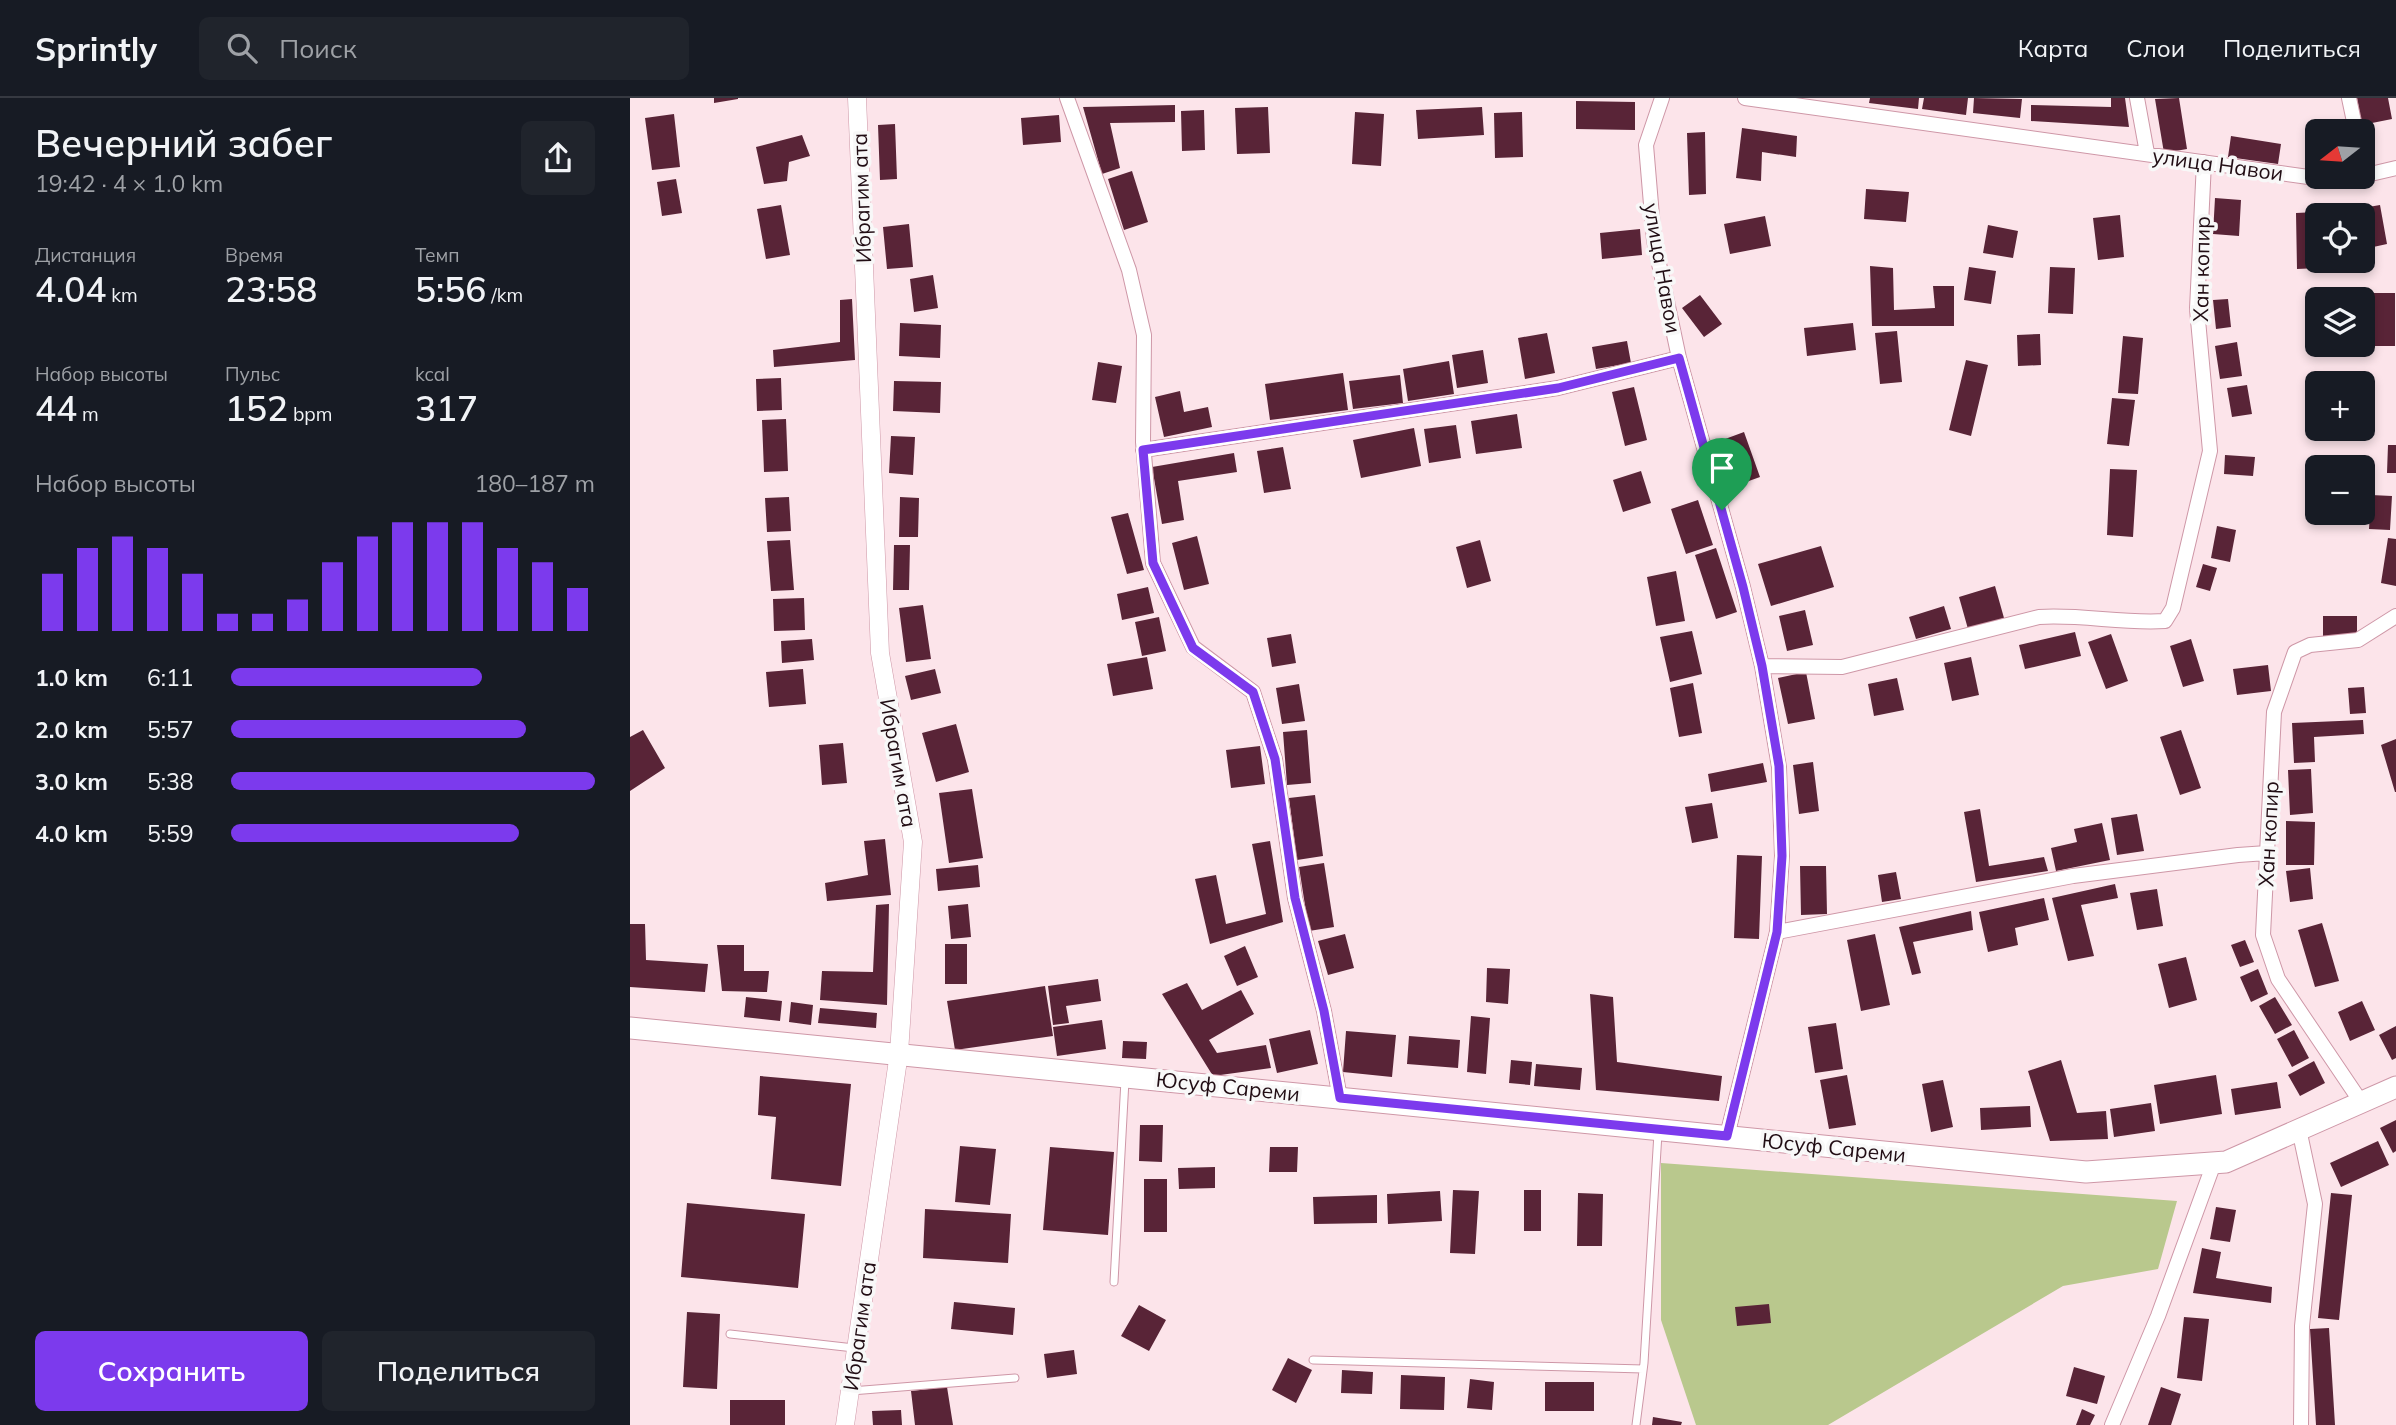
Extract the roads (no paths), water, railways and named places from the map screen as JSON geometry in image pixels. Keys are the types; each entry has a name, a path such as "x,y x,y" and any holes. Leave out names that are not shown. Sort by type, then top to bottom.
{"main road":[{"name":"Юсуф Сареми","path":"630,1027 2086,1172 2226,1162 2396,1087"}],"street":[{"name":"Ибрагим ата","path":"845,1425 899,1054 913,842 880,653 857,98"},
{"path":"1067,98 1129,270 1144,335 1143,450 1153,563 1193,648 1253,692 1275,759 1295,898 1324,1011 1340,1098"},
{"name":"улица Навои","path":"1662,98 1646,145 1654,240 1679,358 1743,587 1762,666 1779,766 1782,856 1777,932 1727,1136"},
{"name":"улица Навои","path":"1745,98 2305,176"},
{"path":"2137,98 2147,153"},
{"path":"2349,98 2353,119"},
{"name":"Хан копир","path":"1762,666 1842,667 2039,617 2064,615 2165,621 2173,608 2210,451 2197,309 2204,162"},
{"name":"улица Навои","path":"2375,170 2396,168"},
{"path":"1143,450 1558,388 1679,358"},
{"name":"Хан копир","path":"2361,1102 2278,979 2263,935 2274,712 2295,652 2310,645 2358,640 2396,615"},
{"path":"1777,932 2073,876 2267,853"},
{"path":"2300,1129 2315,1204 2302,1326 2301,1425"},
{"path":"2112,1425 2158,1316 2214,1163"}],"lane":[{"path":"1114,1282 1125,1076"},
{"path":"1636,1425 1643,1370 1658,1130"},
{"path":"730,1334 856,1348"},
{"path":"1312,1360 1643,1370"},
{"path":"850,1391 1015,1378"}]}
